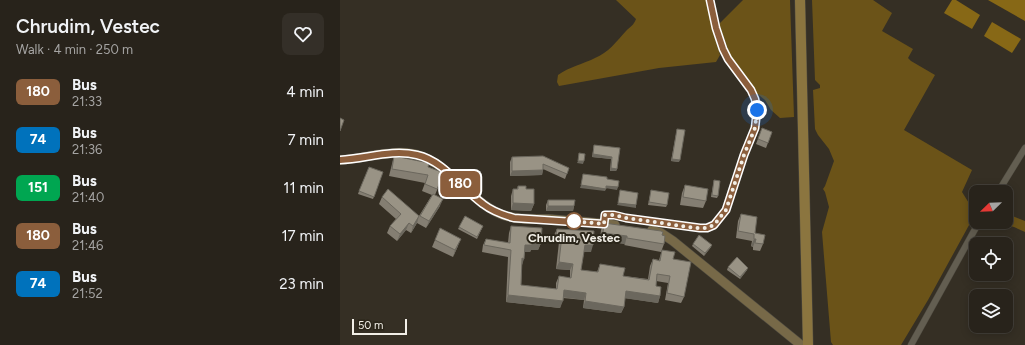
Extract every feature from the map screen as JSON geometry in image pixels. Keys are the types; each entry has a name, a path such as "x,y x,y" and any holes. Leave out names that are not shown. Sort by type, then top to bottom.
{"main road":[{"path":"800,0 808,345"}],"street":[{"path":"604,224 605,215 614,215 686,227 704,228 714,225 726,210 744,155 755,128 757,110 755,99 751,90 728,59 723,49 716,28 710,0"},
{"path":"1002,185 1025,148"},
{"path":"340,160 395,153 426,157 451,175 483,204 501,214 514,218 604,224 654,231 667,236 801,345"},
{"path":"911,345 975,229"}],"shaded area":[{"path":"616,0 706,0 720,55 716,62 659,68 559,86 557,82 558,75 600,56 634,23 636,19"},
{"path":"743,0 790,0 794,117 780,118 771,110 765,100 754,91 730,55 719,24"},
{"path":"812,0 873,0 892,13 882,31 913,49 908,58 935,75 904,130 972,170 962,192 969,203 969,225 928,300 901,345 833,345 831,342 822,232 829,207 823,189 834,161 829,149 815,129 813,90 820,88 820,85 815,80"},
{"path":"952,0 956,0 980,15 972,29 944,13"},
{"path":"988,0 1025,0 1025,21"},
{"path":"992,22 1021,39 1012,53 984,36"},
{"path":"1013,216 1025,221 1025,232 1014,227"}],"building":[{"path":"340,118 344,120 340,131"},
{"path":"762,128 772,132 768,143 758,139"},
{"path":"677,129 685,130 680,160 672,159"},
{"path":"594,145 620,148 617,169 611,168 612,157 593,154"},
{"path":"579,153 585,154 584,161 578,161"},
{"path":"394,156 429,163 428,167 444,173 437,189 425,184 428,175 392,169"},
{"path":"543,156 569,168 567,174 543,164 543,170 512,171 512,157"},
{"path":"369,167 383,172 374,197 359,191"},
{"path":"583,174 607,177 607,179 619,181 618,187 606,186 606,189 581,185"},
{"path":"714,180 720,181 718,196 712,195"},
{"path":"685,185 708,189 706,201 683,197"},
{"path":"518,186 526,186 526,189 534,189 534,204 513,203 513,189 518,189"},
{"path":"388,189 419,216 413,226 409,223 400,234 390,226 401,214 382,197"},
{"path":"620,190 638,193 636,205 618,203"},
{"path":"651,190 669,193 667,205 649,202"},
{"path":"433,194 443,199 429,221 420,216"},
{"path":"548,200 575,200 574,206 548,206"},
{"path":"741,214 757,217 755,233 765,235 763,244 755,243 756,239 754,239 754,234 738,231"},
{"path":"465,216 483,226 477,237 459,227"},
{"path":"604,223 661,231 663,232 662,235 665,236 664,244 627,238 627,236 603,233"},
{"path":"511,226 542,228 541,243 525,245 524,259 522,258 521,285 557,289 559,276 571,278 573,264 559,262 562,235 556,234 557,229 594,231 593,245 585,245 581,270 598,272 600,264 625,268 623,276 649,280 653,259 660,261 662,250 675,252 673,259 691,262 684,297 667,293 670,276 657,274 656,286 661,287 660,296 626,291 624,307 585,301 586,293 564,290 563,301 508,295 511,250 484,245 486,239 510,243"},
{"path":"440,228 461,239 455,250 435,240"},
{"path":"699,235 712,245 705,253 693,244"},
{"path":"737,257 748,268 740,277 728,267"}],"bus line":[{"name":"180","path":"340,160 390,153 407,153 426,157 451,175 483,204 494,211 514,218 564,220 604,224 605,215 617,215 626,218 686,227 704,228 712,226 718,222 726,210 744,155 755,128 757,110 755,99 751,90 724,52 716,28 710,0"}],"place":[{"name":"Chrudim, Vestec","path":"574,221"}],"route":[{"path":"574,221 572,221 604,224 605,215 617,215 626,218 686,227 707,228 714,225 718,222 726,210 744,155 755,128 757,110"}]}
